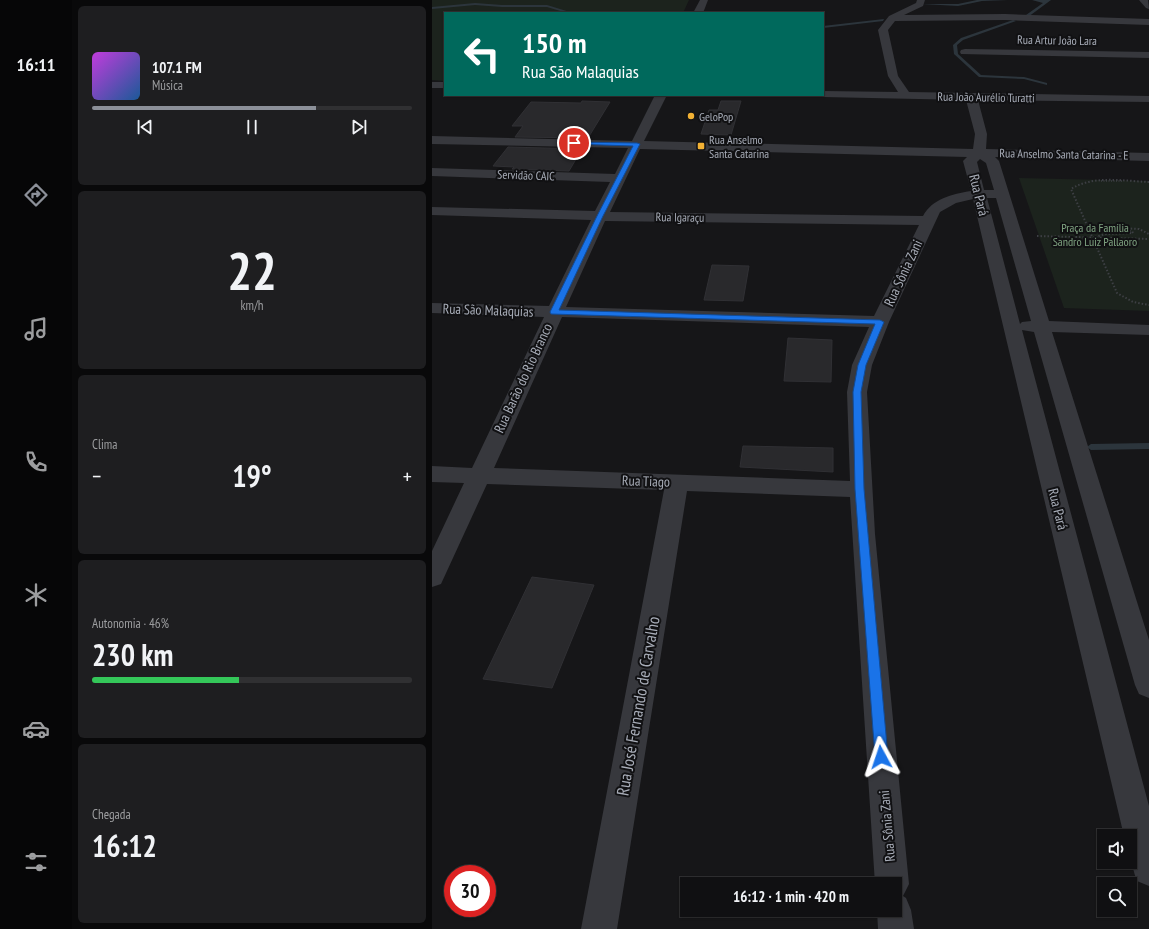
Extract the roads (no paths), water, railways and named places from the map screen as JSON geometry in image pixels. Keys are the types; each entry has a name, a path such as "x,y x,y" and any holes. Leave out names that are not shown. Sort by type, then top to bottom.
{"street":[{"path":"698,12 704,0"},
{"path":"906,96 893,76 883,30 885,24 892,18 920,4 921,0"},
{"path":"1143,0 1149,6"},
{"path":"892,18 1005,17 1052,20 1149,22"},
{"name":"Rua Artur João Lara","path":"965,52 1149,55"},
{"path":"432,85 444,85"},
{"name":"Rua João Aurélio Turatti","path":"824,94 1149,99"},
{"name":"Rua Barão do Rio Branco","path":"432,577 554,312 661,96"},
{"name":"Rua Pará","path":"971,96 981,134 979,152 970,161 1149,869"},
{"path":"432,140 979,152"},
{"name":"Rua Pará","path":"979,152 992,161 1149,685"},
{"name":"Rua Anselmo Santa Catarina - E","path":"979,152 1149,156"},
{"name":"Servidão CAIC","path":"432,172 620,178"},
{"name":"Rua Sônia Zani","path":"891,877 860,489 857,392 862,365 880,322 934,209 949,200 979,194 1002,194"},
{"name":"Rua Igaraçu","path":"432,211 600,216 928,221"},
{"name":"Rua São Malaquias","path":"432,308 880,322"},
{"path":"1012,325 1149,330"},
{"name":"Rua Tiago","path":"432,474 860,489"},
{"name":"Rua José Fernando de Carvalho","path":"599,929 677,483"},
{"path":"895,917 896,929"}],"waterway":[{"path":"924,4 958,5 982,0 1006,0"},
{"path":"1034,0 1046,2"},
{"path":"1027,16 1049,0"},
{"path":"432,8 475,4 502,6 547,6 568,12"},
{"path":"824,27 883,20"},
{"path":"1014,21 962,39 955,45 956,54 980,76 1024,78 1046,84"},
{"path":"1091,447 1149,446"}],"place":[{"name":"GeloPop","path":"691,116"},
{"name":"Rua Anselmo Santa Catarina","path":"701,146"}],"park label":[{"name":"Praça da Família Sandro Luiz Pallaoro","path":"1095,234"}]}
